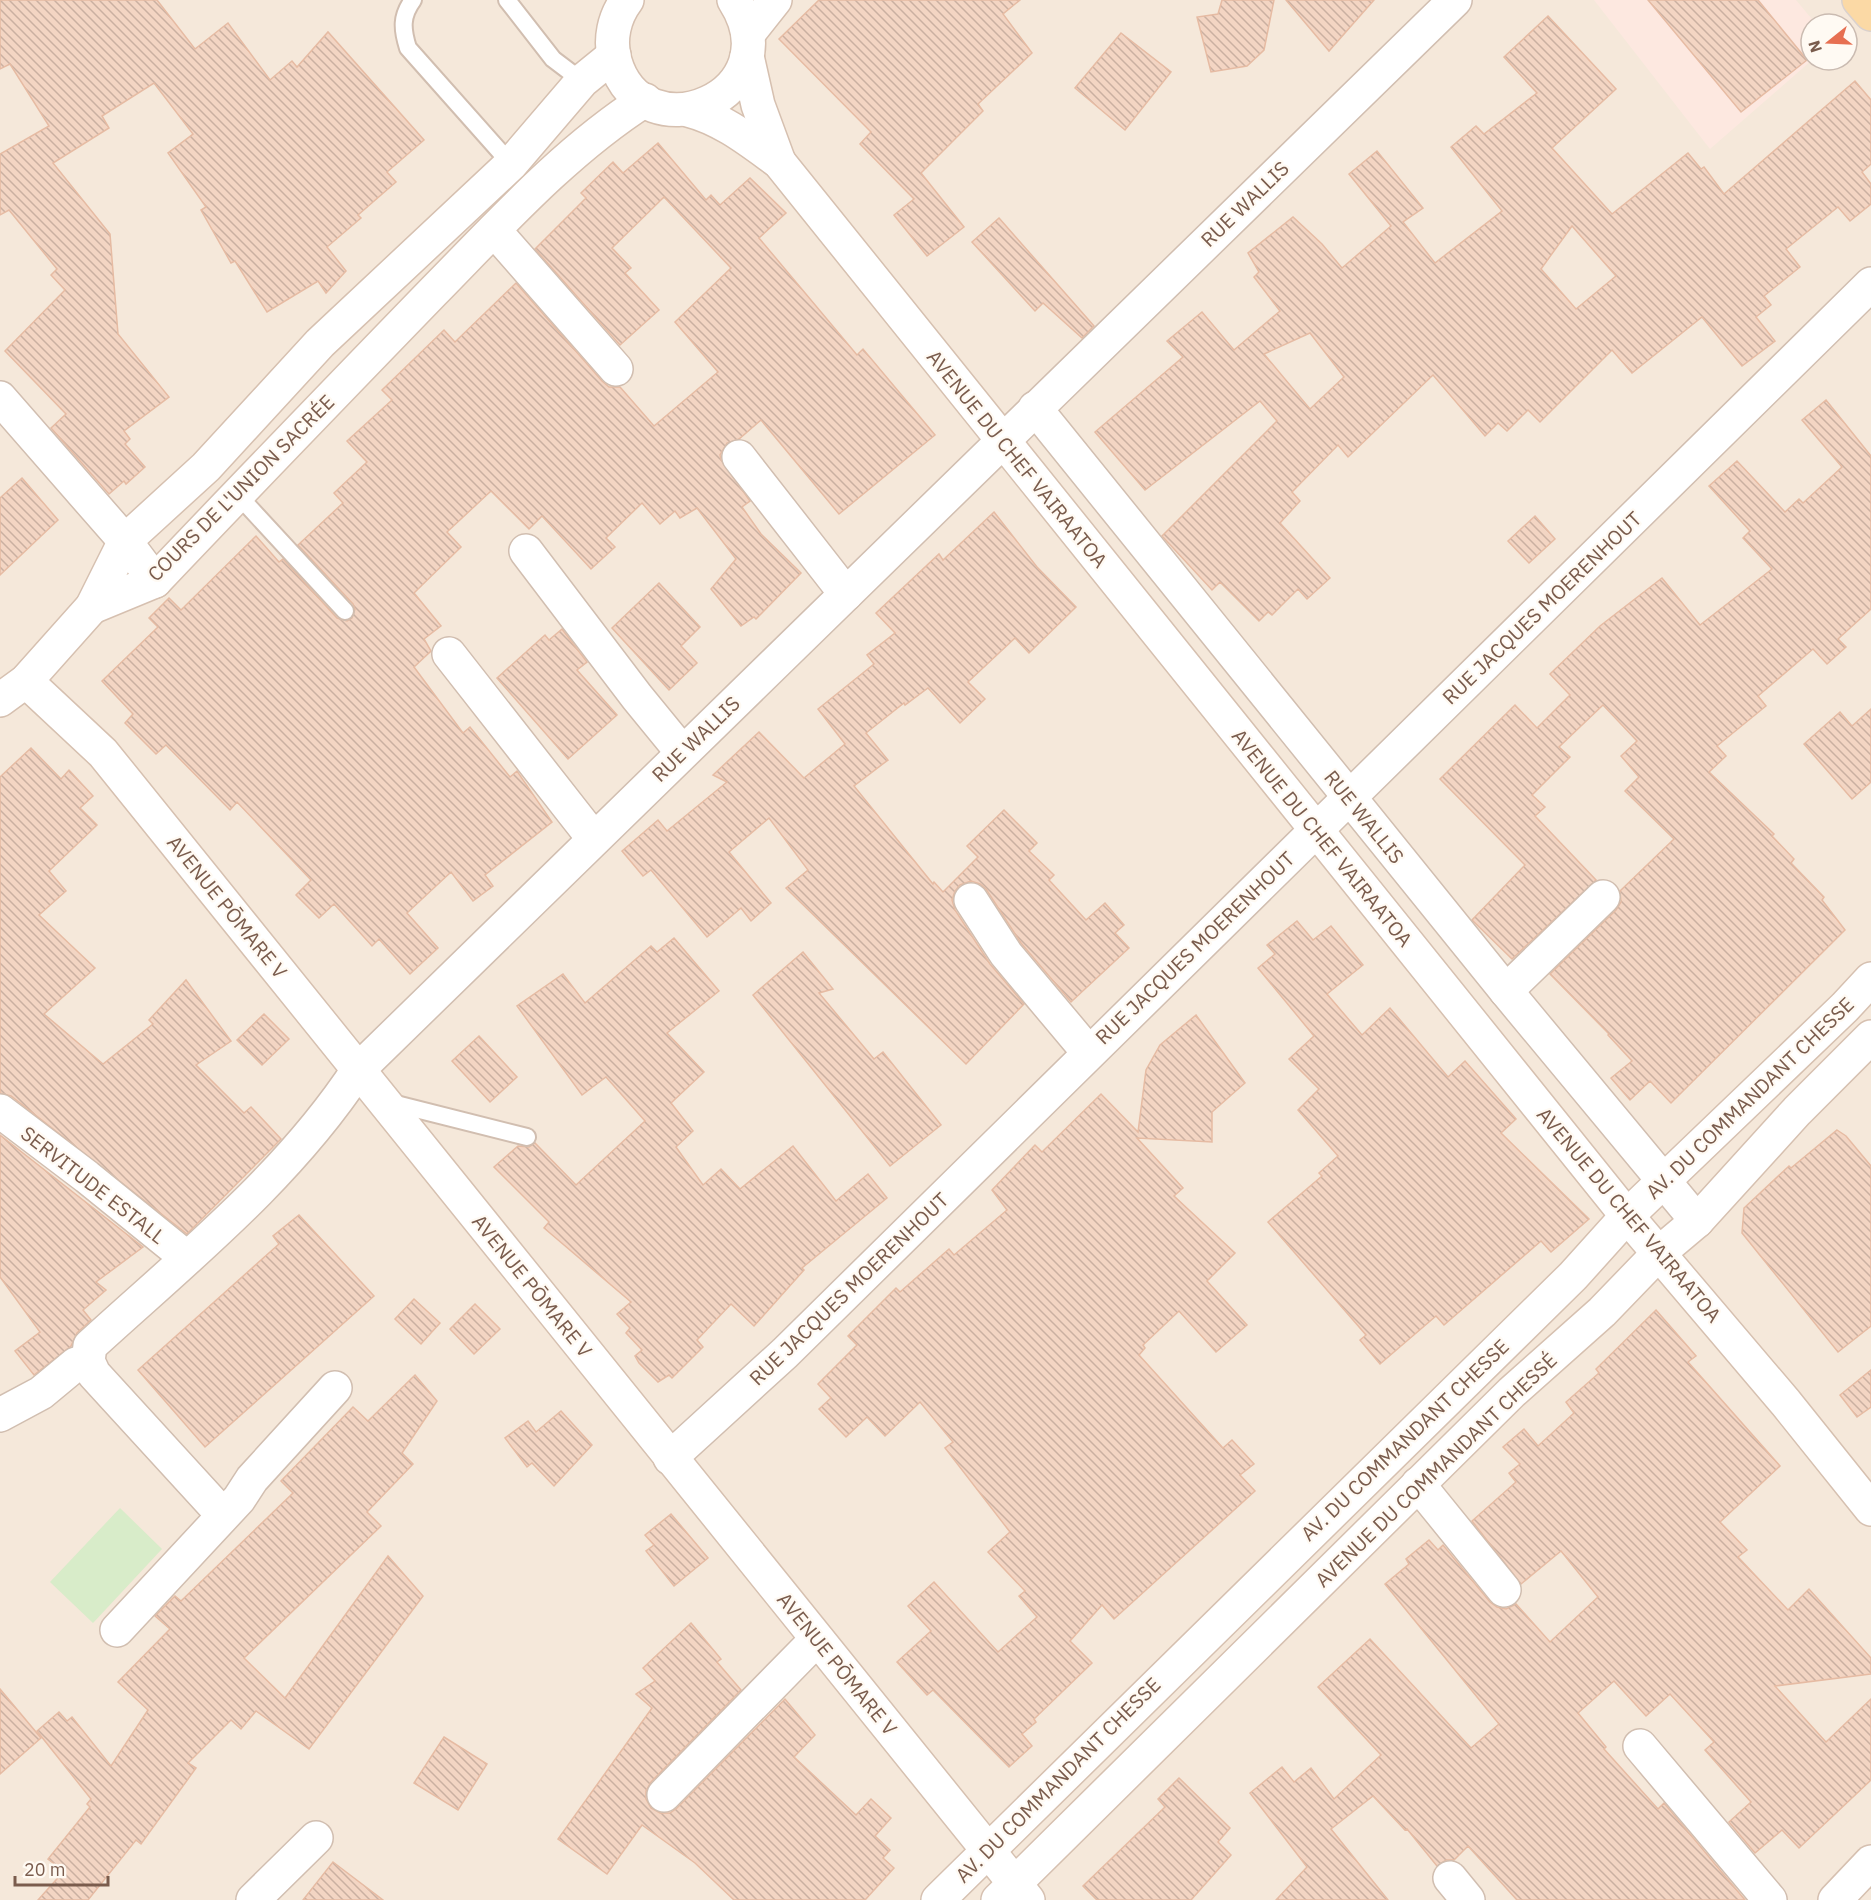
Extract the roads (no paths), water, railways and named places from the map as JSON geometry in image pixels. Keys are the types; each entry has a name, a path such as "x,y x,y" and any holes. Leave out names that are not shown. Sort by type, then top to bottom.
{"main road":[{"name":"AVENUE DU CHEF VAIRAATOA","path":"603,0 618,68 629,87 645,100 666,109 688,110 706,115 733,129 779,162 1627,1216 1871,1509"},
{"path":"613,46 618,15 627,0"},
{"name":"AVENUE DU CHEF VAIRAATOA","path":"734,0 743,15 758,105 779,162"},
{"path":"747,45 775,0"},
{"name":"RUE WALLIS","path":"88,1361 90,1346 187,1258 301,1147 329,1113 358,1070 1002,439 1455,0"},
{"path":"1859,0 1871,14"},
{"name":"AVENUE DU CHEF VAIRAATOA","path":"688,110 708,104 726,93 739,76 747,45"},
{"name":"COURS DE L'UNION SACRÉE","path":"92,607 125,541 206,467 320,344 511,164 613,46"},
{"name":"COURS DE L'UNION SACRÉE","path":"92,607 155,580 494,230 575,153 615,119 645,100"},
{"path":"494,230 616,369"},
{"name":"RUE JACQUES MOERENHOUT","path":"670,1458 785,1353 1871,284"},
{"path":"0,398 10,431 125,541 155,580"},
{"name":"RUE WALLIS","path":"1035,408 1348,797 1697,1221"},
{"path":"739,457 846,594"},
{"path":"526,551 637,697 682,752"},
{"path":"0,700 26,681 92,607"},
{"path":"449,654 594,839"},
{"name":"AVENUE PŌMARE V","path":"26,681 103,753 987,1849 1014,1895"},
{"path":"1506,991 1603,897"},
{"path":"971,900 1006,954 1089,1053"},
{"name":"AV. DU COMMANDANT CHESSE","path":"938,1900 987,1849 1573,1276 1627,1216 1845,1007 1871,979"},
{"name":"AVENUE DU COMMANDANT CHESSÉ","path":"1014,1895 1201,1698 1512,1392 1602,1312 1659,1253 1697,1221 1797,1112 1871,1036"},
{"name":"SERVITUDE ESTALL","path":"0,1111 87,1177 187,1258"},
{"path":"0,1414 41,1393 76,1364 88,1361 94,1374 224,1515"},
{"path":"117,1630 239,1499 252,1479 335,1388"},
{"path":"1418,1484 1504,1590"},
{"path":"664,1795 817,1639"},
{"path":"1173,1667 1201,1698"},
{"path":"1640,1746 1770,1900"},
{"path":"253,1900 316,1838"},
{"path":"1834,1900 1871,1862"}],"lane":[{"path":"507,0 553,59 582,81"},
{"path":"405,4 402,30 408,48 511,164"},
{"path":"237,494 345,611"},
{"path":"1845,1007 1871,1036"},
{"path":"383,1101 526,1137"}]}
